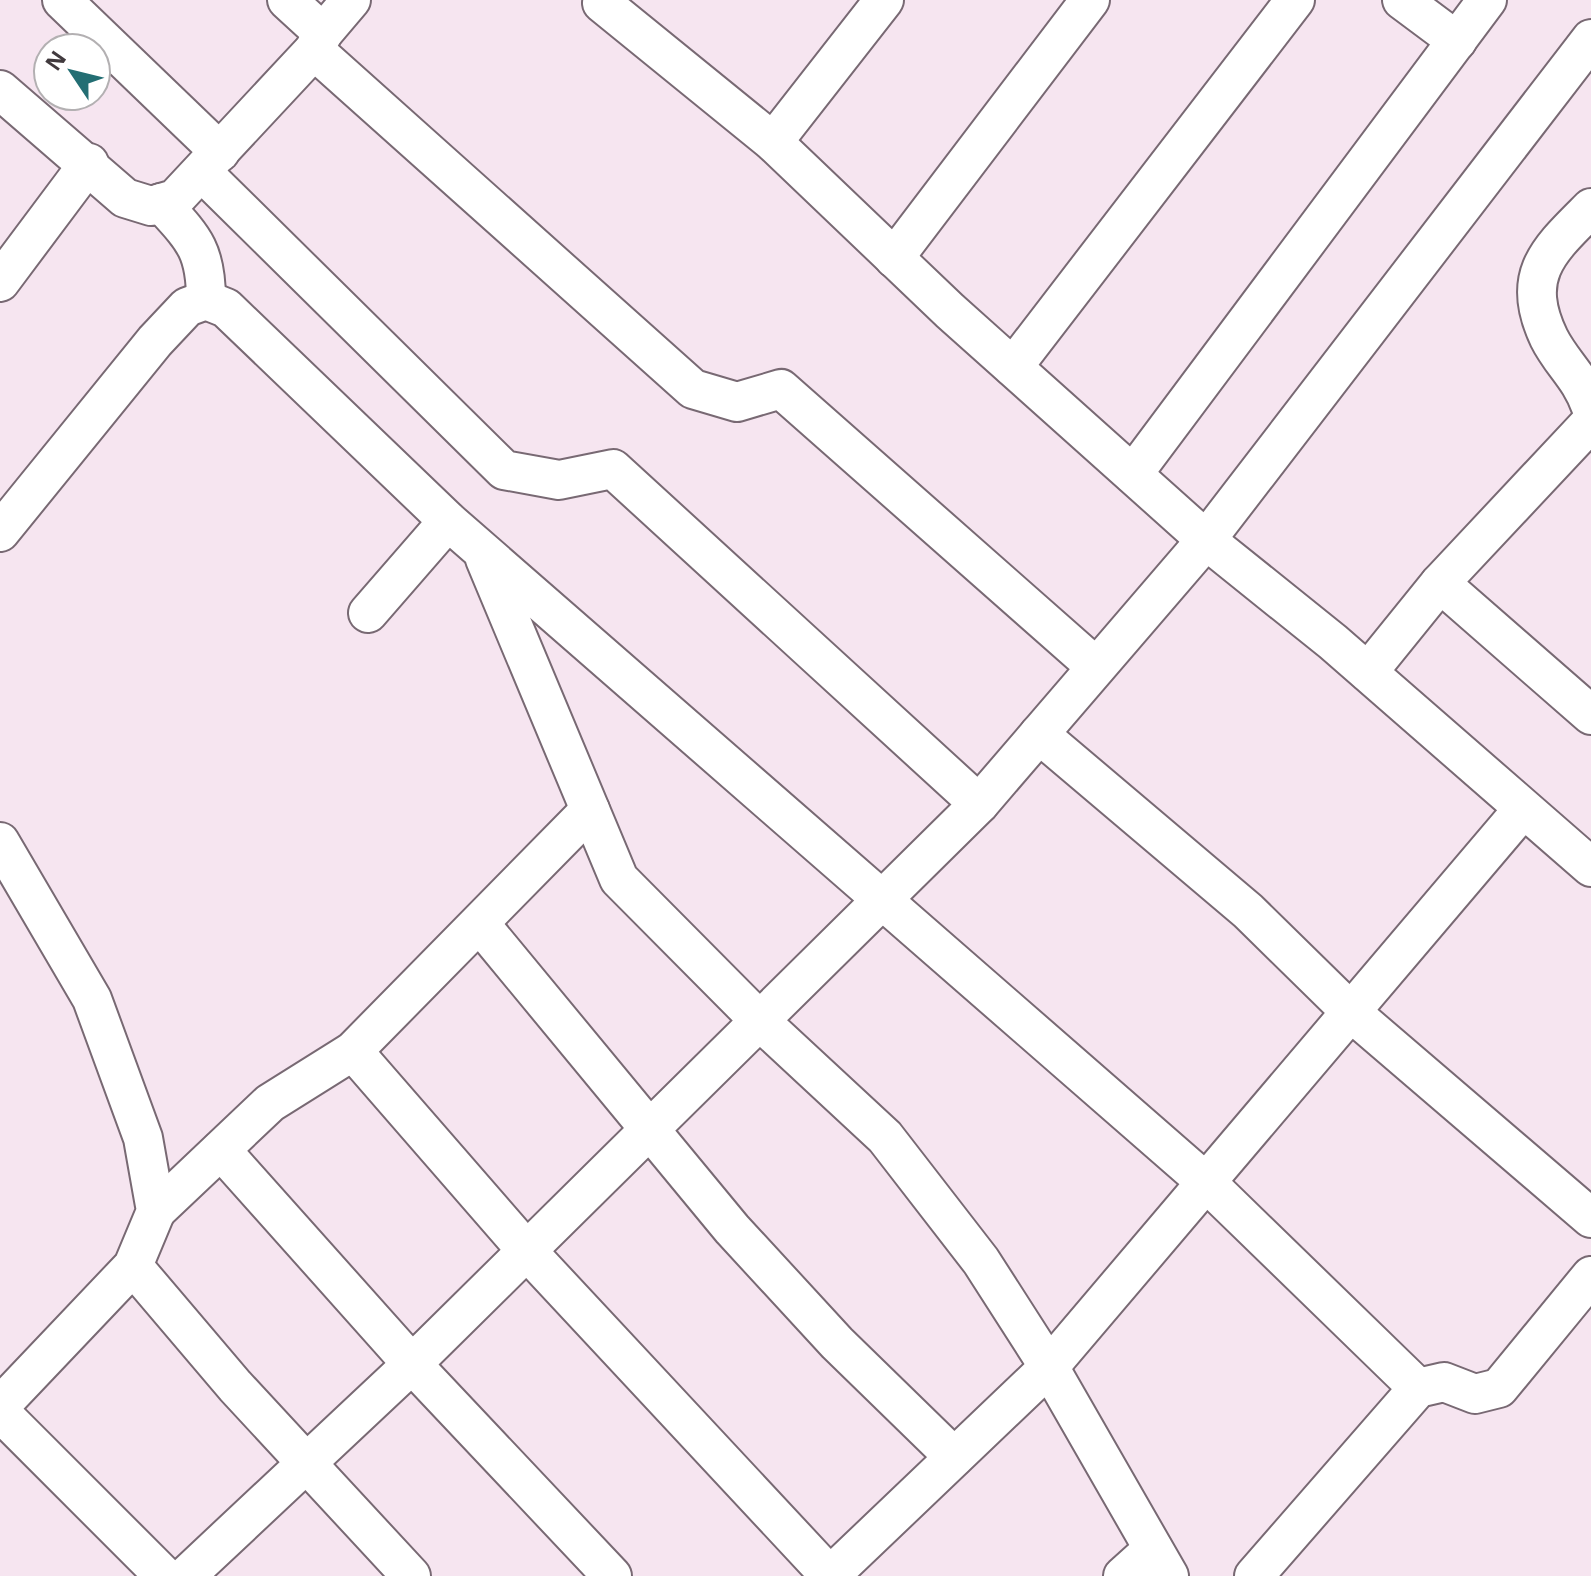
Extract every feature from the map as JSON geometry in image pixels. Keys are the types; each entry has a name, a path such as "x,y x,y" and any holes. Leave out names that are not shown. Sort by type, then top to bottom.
{"street":[{"path":"62,0 211,162 504,470 559,480 613,469 979,804"},
{"path":"287,0 318,42 693,389 737,402 781,389 1096,667"},
{"path":"0,90 89,163 125,198 151,206 175,199 211,162 318,42 351,0"},
{"path":"773,142 884,0"},
{"path":"894,258 1090,0"},
{"path":"1013,367 1295,0"},
{"path":"1402,0 1457,41"},
{"path":"1133,474 1487,0"},
{"path":"601,1 773,142 894,258 1206,540 1368,672 1591,867"},
{"path":"186,1576 412,1364 979,804 1206,540 1591,39"},
{"path":"0,282 89,163"},
{"path":"161,203 188,232 206,264 206,300"},
{"path":"1588,387 1549,338 1534,291 1549,250 1591,208"},
{"path":"0,532 155,341 187,307 206,300 226,308 448,521 1208,1184 1418,1388"},
{"path":"1368,672 1440,583 1591,422"},
{"path":"368,613 448,521"},
{"path":"481,549 619,879 760,1021 885,1137 981,1261 1049,1367 1161,1562 1123,1576"},
{"path":"1440,583 1591,715"},
{"path":"1039,734 1248,911 1352,1013 1591,1218"},
{"path":"353,1051 527,1251 830,1576 1049,1367 1208,1184 1523,809"},
{"path":"0,1406 133,1266 156,1211 270,1103 353,1051 590,810"},
{"path":"0,842 92,999 143,1138 156,1211"},
{"path":"480,924 732,1229 837,1343 954,1457"},
{"path":"221,1150 412,1364 612,1576"},
{"path":"133,1266 306,1464 411,1576"},
{"path":"1254,1576 1418,1388 1444,1382 1475,1394 1499,1388 1591,1276"},
{"path":"0,1412 164,1576"}]}
